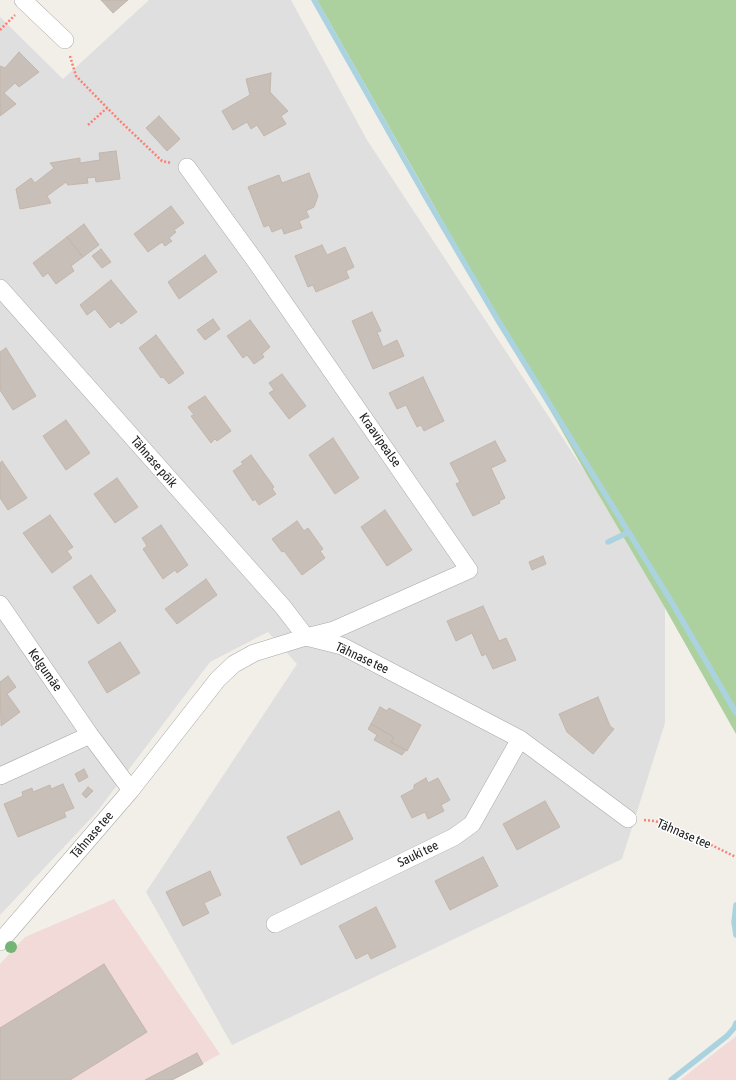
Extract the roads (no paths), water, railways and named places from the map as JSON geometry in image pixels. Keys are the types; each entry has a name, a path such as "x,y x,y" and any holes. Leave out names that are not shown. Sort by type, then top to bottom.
{"street":[{"path":"23,0 65,40"},
{"name":"Kraavipealse","path":"187,167 256,262 469,570 334,630 306,636"},
{"name":"Tähnase põik","path":"0,288 283,608 306,636"},
{"name":"Kelgumäe","path":"0,604 90,735 131,790"},
{"name":"Tähnase tee","path":"0,942 131,790 218,679 234,664 254,653 306,636 342,646 520,739 628,819"},
{"path":"0,776 90,735"},
{"name":"Sauki tee","path":"275,924 454,837 472,824 520,739"}],"waterway":[{"path":"314,0 428,201 499,322 671,601 736,713"},
{"path":"608,542 629,532"},
{"path":"736,905 734,922 736,935"},
{"path":"671,1080 727,1036 734,1028 736,1023"}]}
